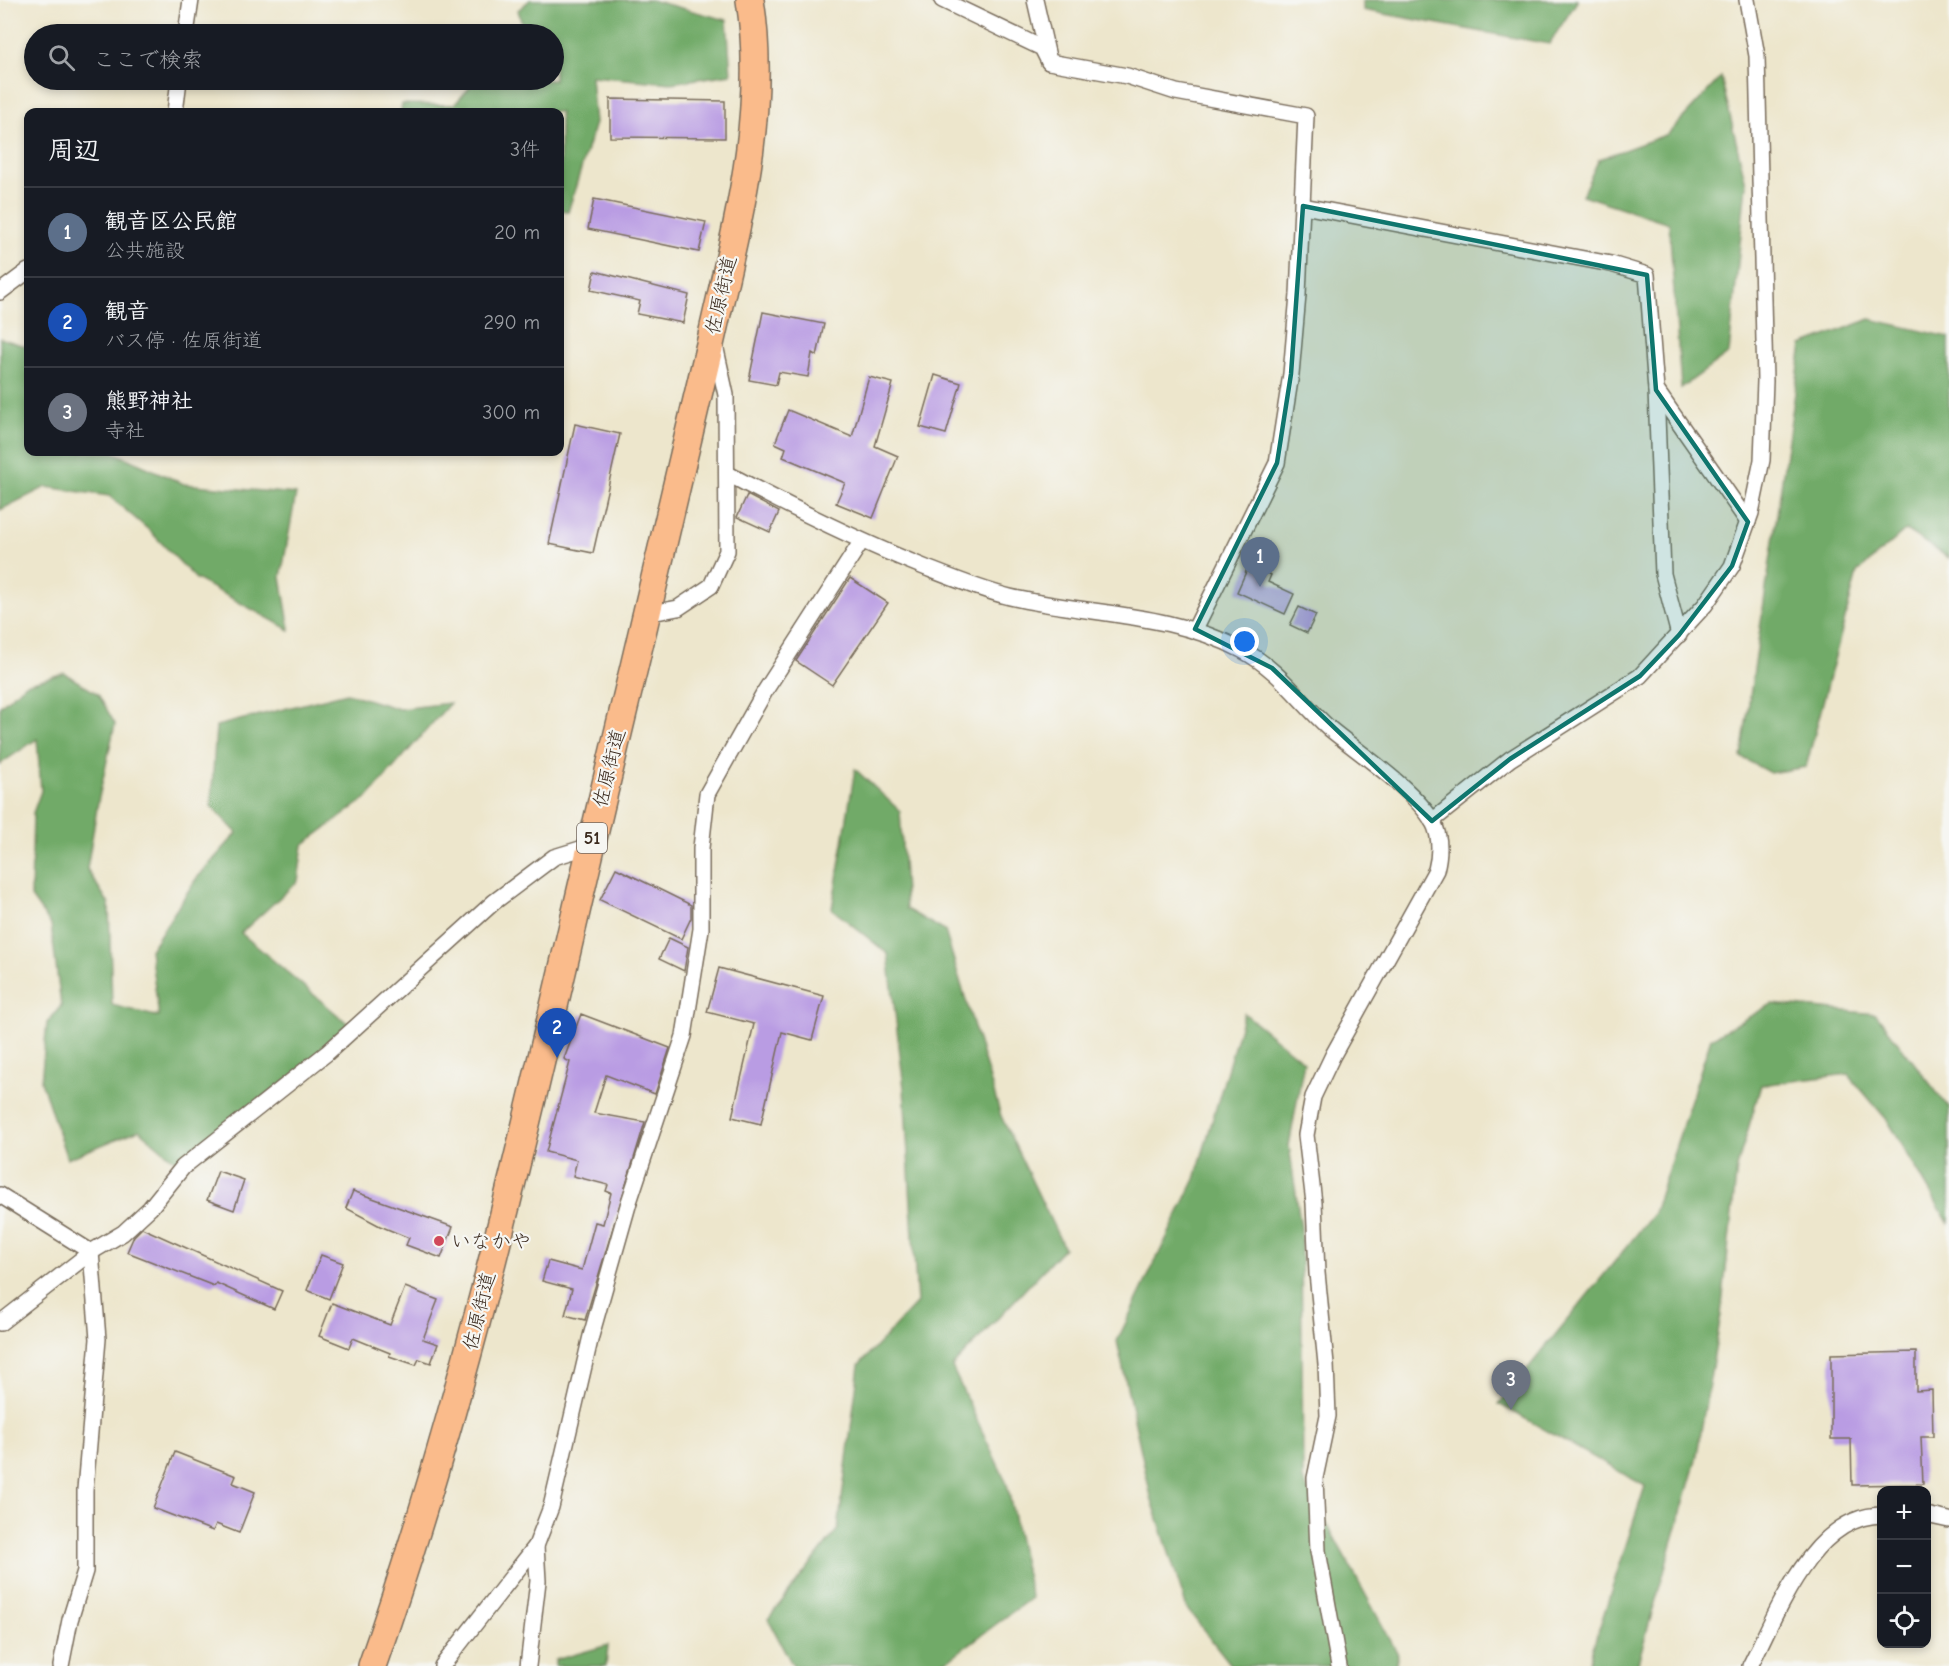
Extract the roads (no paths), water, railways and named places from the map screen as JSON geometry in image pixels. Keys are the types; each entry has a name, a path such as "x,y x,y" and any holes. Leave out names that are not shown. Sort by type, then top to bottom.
{"highway":[{"name":"佐原街道","path":"372,1666 404,1575 458,1397 646,614 748,177 755,88 755,46 750,0"}],"street":[{"path":"187,24 191,0"},
{"path":"942,0 1042,48 1049,62"},
{"path":"1035,0 1049,62"},
{"path":"1432,821 1510,759 1640,676 1705,605 1732,566 1748,522 1762,460 1765,381 1757,56 1747,0"},
{"path":"1049,62 1127,76 1176,92 1306,116 1303,206 1291,374 1277,463 1195,629"},
{"path":"176,108 178,90"},
{"path":"1303,206 1611,264 1647,275 1656,390 1663,574 1679,635"},
{"path":"0,292 24,274"},
{"path":"646,614 678,608 711,586 727,551 726,395 712,334"},
{"path":"1656,390 1748,522"},
{"path":"728,474 861,542 948,577 1009,597 1195,629 1242,650 1272,668 1328,726 1400,786 1432,821 1438,835 1436,870 1333,1054 1313,1097 1306,1135 1314,1203 1328,1416 1315,1478 1318,1551 1339,1666"},
{"path":"442,1666 536,1546 551,1507 591,1336 629,1202 684,1036 701,929 701,848 707,794 765,691 861,542"},
{"path":"0,1323 91,1252 123,1233 150,1208 183,1167 327,1053 494,902 554,857 590,846"},
{"path":"0,1195 91,1252"},
{"path":"61,1666 85,1570 85,1490 98,1339 91,1252"},
{"path":"1750,1666 1805,1561 1834,1532 1871,1515 1877,1515"},
{"path":"1931,1516 1949,1520"},
{"path":"528,1666 538,1581 536,1546"}],"place":[{"name":"観音区公民館","path":"1260,587"},
{"name":"観音","path":"557,1058"},
{"name":"いなかや","path":"439,1241"},
{"name":"熊野神社","path":"1511,1410"}]}
